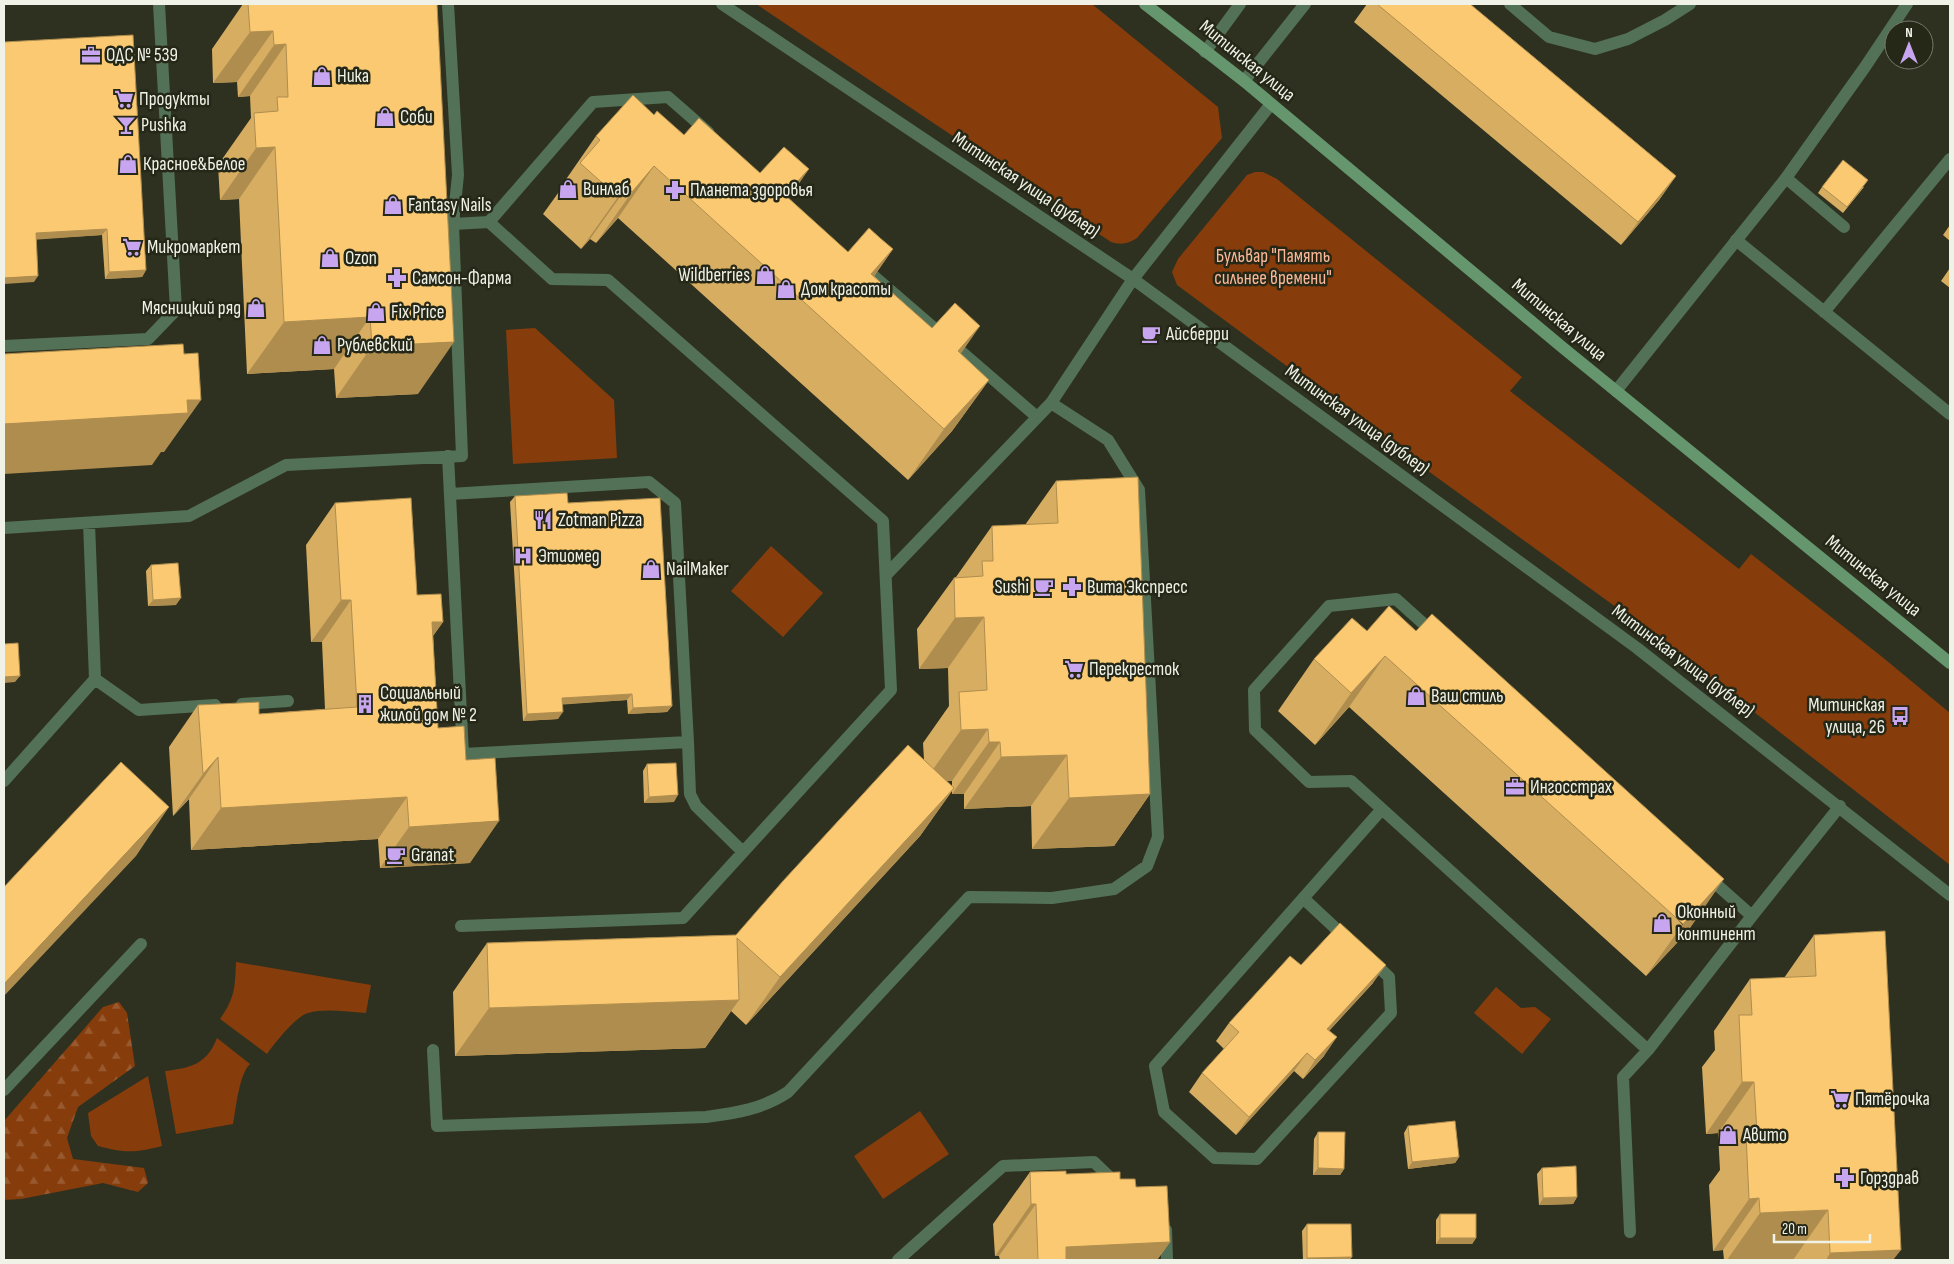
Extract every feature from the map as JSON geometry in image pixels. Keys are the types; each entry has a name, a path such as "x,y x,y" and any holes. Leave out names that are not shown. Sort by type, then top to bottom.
{"main road":[{"name":"Митинская улица","path":"1145,4 1244,81 1616,391 1950,664"}],"street":[{"path":"4,346 148,339 176,310 159,4"},
{"path":"4,528 189,516 286,466 462,456 453,224 458,175 448,4"},
{"name":"Митинская улица (дублер)","path":"722,4 1133,279 1637,648 1840,806 1950,895"},
{"path":"1205,52 1240,4"},
{"path":"1244,81 1305,4"},
{"path":"1510,4 1549,37 1595,49 1628,39 1666,20 1690,4"},
{"path":"1616,391 1786,178 1907,4"},
{"path":"489,222 593,102 668,97 720,142"},
{"path":"886,575 1050,403 1133,279 1271,104"},
{"path":"1824,312 1950,159"},
{"path":"1786,178 1844,227"},
{"path":"453,224 489,222 552,279 608,280 883,521 891,690 684,918 461,926"},
{"path":"1736,240 1950,414"},
{"path":"854,259 1037,417"},
{"path":"433,1050 437,1126 706,1117 734,1114 773,1102 788,1092 969,897 1052,898 1114,889 1147,866 1158,837 1139,490 1108,440 1050,403"},
{"path":"448,456 463,754 688,742"},
{"path":"450,494 649,482 675,503 690,794 696,806 743,852"},
{"path":"4,781 95,679 89,523"},
{"path":"1447,645 1396,599 1329,606 1254,690 1255,730 1309,782 1351,781 1648,1050"},
{"path":"95,679 139,710 288,701"},
{"path":"1630,1232 1623,1077 1648,1050 1840,806"},
{"path":"1303,898 1389,977 1391,1013 1257,1159 1215,1158 1164,1112 1155,1066 1303,898 1382,809"},
{"path":"1699,869 1752,916"},
{"path":"4,1090 140,944"},
{"path":"898,1260 1003,1166 1094,1162 1123,1190"},
{"path":"1159,1224 1166,1230 1168,1260"}],"green space":[{"path":"756,4 1092,4 1218,107 1222,138 1137,238 1131,242 1111,242"},
{"name":"Бульвар \"Память сильнее времени\"","path":"1263,172 1277,179 1522,377 1510,391 1739,569 1751,554 1950,713 1950,865 1667,644 1435,476 1177,285 1172,272 1178,259 1247,175"},
{"path":"535,328 614,400 617,458 513,464 506,330"},
{"path":"771,546 823,593 783,637 731,591"},
{"path":"236,962 371,985 366,1013 329,1011 303,1015 280,1037 267,1054 220,1019 229,1005 233,992"},
{"path":"1496,987 1521,1008 1535,1007 1551,1019 1522,1054 1474,1013"},
{"path":"119,1002 127,1013 135,1066 78,1107 67,1138 73,1159 144,1168 148,1183 138,1192 103,1183 21,1199 4,1200 4,1121 103,1007"},
{"path":"217,1038 250,1064 243,1075 233,1124 176,1134 165,1071 197,1063 208,1054"},
{"path":"148,1076 162,1146 130,1151 98,1146 91,1136 88,1113"},
{"path":"920,1111 949,1154 883,1199 854,1156"}],"building":[{"path":"248,4 437,4 454,342 372,346 370,317 284,322 275,147 256,148 254,113 278,111 277,97 288,97 286,44 274,45 273,31 250,32"},
{"path":"1377,4 1470,4 1676,176 1638,222"},
{"path":"133,35 146,270 109,272 107,229 36,233 38,276 4,278 4,42"},
{"path":"633,95 654,115 657,111 684,135 699,118 760,173 784,147 809,169 785,195 848,252 869,228 893,249 871,274 932,328 955,303 980,326 958,351 989,380 944,429 654,166 632,192 627,187 618,197 580,163 600,140 596,136"},
{"path":"1843,160 1868,180 1847,207 1822,187"},
{"path":"183,344 184,354 198,353 201,400 187,400 188,413 4,424 4,354"},
{"path":"1138,477 1150,794 1069,798 1067,755 1001,757 1000,742 989,742 988,729 961,730 959,692 987,690 984,617 955,618 954,578 983,576 982,561 993,561 992,526 1058,523 1056,481"},
{"path":"567,493 568,503 660,498 672,706 633,708 632,694 562,698 563,712 527,714 515,496"},
{"path":"411,498 417,595 441,594 443,622 432,622 438,728 464,726 466,760 495,758 499,821 409,827 407,797 221,808 218,757 203,774 198,705 259,702 259,714 357,707 351,600 341,600 335,503"},
{"path":"178,563 181,598 153,600 151,565"},
{"path":"1389,606 1416,631 1432,614 1724,879 1683,924 1385,656 1351,693 1314,659 1352,618 1367,631"},
{"path":"18,643 20,676 4,677 4,644"},
{"path":"908,745 954,788 780,977 737,938 739,1000 489,1008 487,943 736,935"},
{"path":"121,762 169,807 4,984 4,887"},
{"path":"676,763 678,795 649,797 647,764"},
{"path":"1340,923 1386,965 1327,1029 1337,1037 1315,1060 1307,1053 1249,1117 1202,1073 1239,1032 1229,1023 1290,956 1301,965"},
{"path":"1885,931 1901,1250 1830,1253 1828,1210 1760,1213 1759,1198 1749,1199 1746,1134 1757,1133 1754,1082 1742,1082 1739,1015 1752,1015 1750,979 1816,976 1814,935"},
{"path":"1455,1121 1459,1157 1412,1162 1408,1126"},
{"path":"1318,1132 1345,1132 1344,1169 1318,1168"},
{"path":"1576,1166 1577,1197 1543,1198 1542,1168"},
{"path":"1066,1171 1066,1174 1120,1172 1120,1179 1135,1179 1136,1187 1167,1186 1170,1242 1066,1247 1066,1260 1038,1260 1036,1204 1031,1204 1030,1172"},
{"path":"1440,1214 1476,1214 1476,1238 1440,1238"},
{"path":"1307,1224 1351,1224 1352,1257 1307,1258"}],"place":[{"name":"ОДС № 539","path":"91,55"},
{"name":"Ника","path":"322,76"},
{"name":"Продукты","path":"124,99"},
{"name":"Соби","path":"385,117"},
{"name":"Pushka","path":"126,125"},
{"name":"Красное&Белое","path":"128,164"},
{"name":"Винлаб","path":"568,189"},
{"name":"Планета здоровья","path":"675,190"},
{"name":"Fantasy Nails","path":"393,205"},
{"name":"Микромаркет","path":"132,247"},
{"name":"Ozon","path":"330,258"},
{"name":"Wildberries","path":"765,275"},
{"name":"Самсон-Фарма","path":"397,278"},
{"name":"Дом красоты","path":"786,289"},
{"name":"Мясницкий ряд","path":"256,308"},
{"name":"Fix Price","path":"376,312"},
{"name":"Айсберри","path":"1151,334"},
{"name":"Рублевский","path":"322,345"},
{"name":"Zotman Pizza","path":"543,520"},
{"name":"Этиомед","path":"523,556"},
{"name":"NailMaker","path":"651,569"},
{"name":"Sushi","path":"1044,587"},
{"name":"Вита Экспресс","path":"1072,587"},
{"name":"Перекресток","path":"1074,669"},
{"name":"Ваш стиль","path":"1416,696"},
{"name":"Социальный жилой дом № 2","path":"365,704"},
{"name":"Митинская улица, 26","path":"1900,716"},
{"name":"Ингосстрах","path":"1515,787"},
{"name":"Granat","path":"396,855"},
{"name":"Оконный континент","path":"1662,923"},
{"name":"Пятёрочка","path":"1840,1099"},
{"name":"Авито","path":"1728,1135"},
{"name":"Горздрав","path":"1845,1178"}]}
